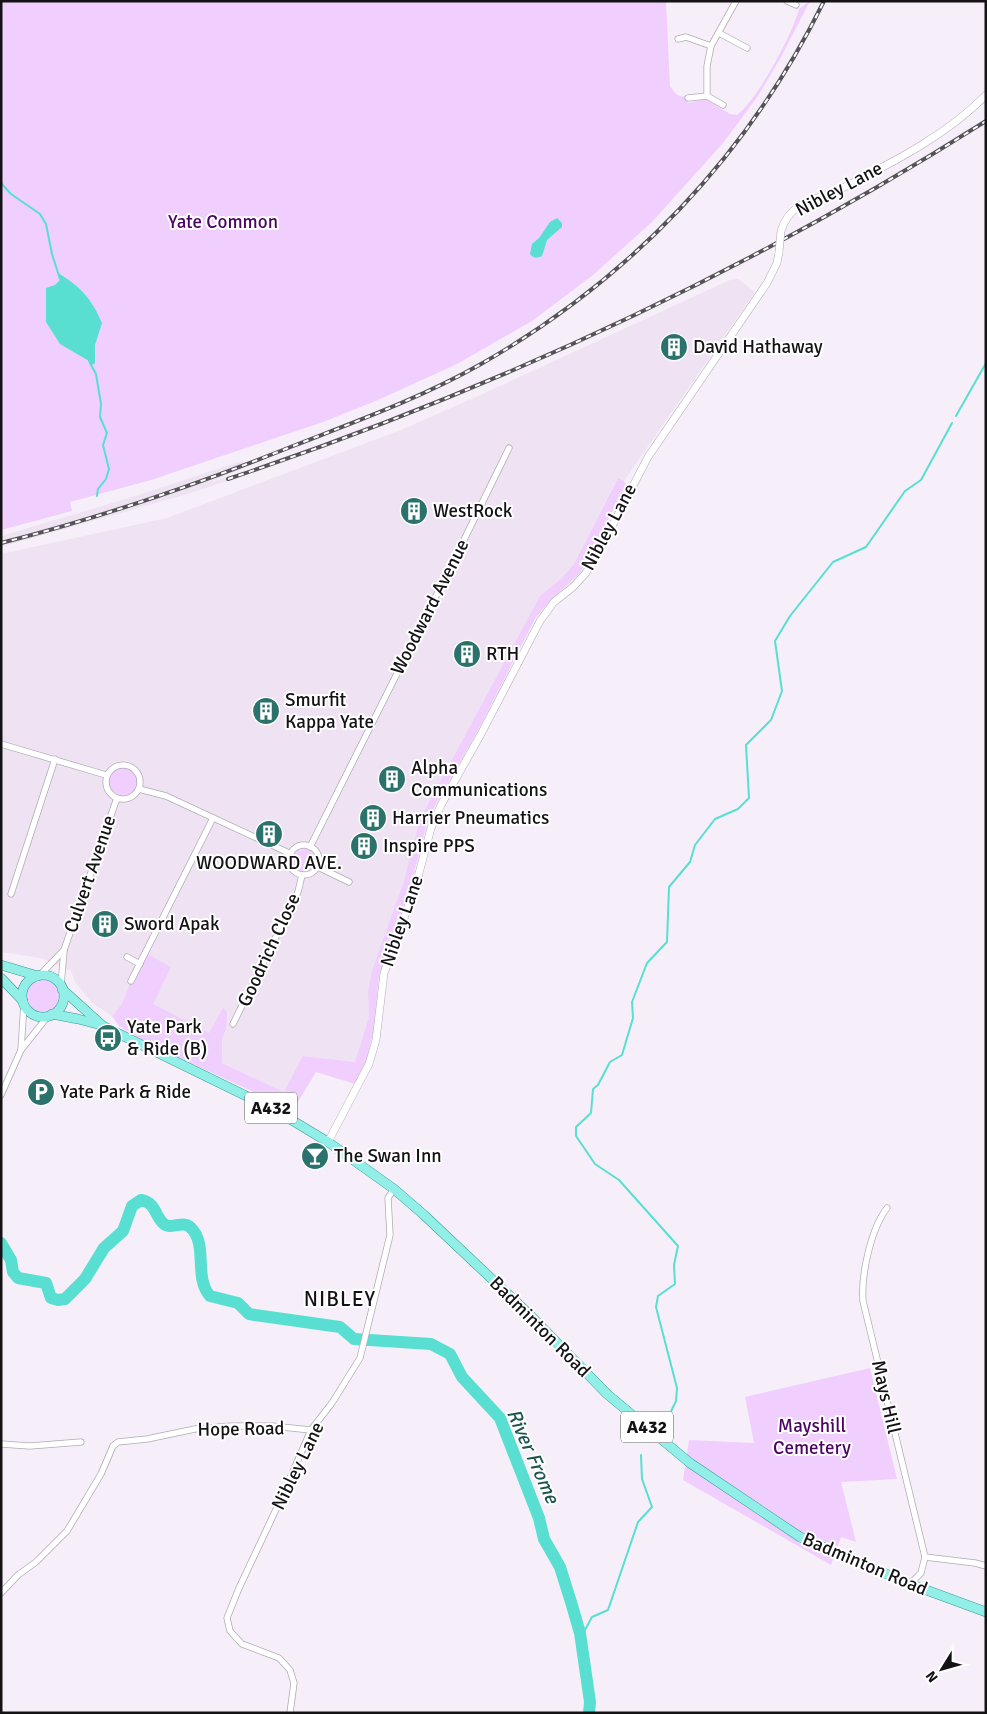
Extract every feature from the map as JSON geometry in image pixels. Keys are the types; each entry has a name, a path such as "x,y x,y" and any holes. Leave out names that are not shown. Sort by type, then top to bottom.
{"main road":[{"path":"1,965 39,976 50,976 62,987 64,994 62,1003 57,1011 50,1015 31,1013 1,978"},
{"path":"23,1002 23,992 26,983 39,976"},
{"name":"Badminton Road","path":"62,987 103,1026"},
{"name":"Badminton Road","path":"50,1015 78,1019 103,1026 275,1110 328,1142 394,1189 424,1215 530,1315 607,1394 690,1463 800,1538 910,1584 986,1612"}],"street":[{"path":"707,96 711,46 736,1"},
{"path":"787,1 796,5"},
{"path":"718,33 747,48"},
{"path":"678,39 686,37 711,46"},
{"name":"Nibley Lane","path":"328,1142 368,1064 376,1040 384,973 418,877 431,828 441,805 481,734 540,621 554,602 573,587 590,567 648,457 768,283 777,263 780,252 780,231 786,218 798,207 838,190 920,146 949,126 986,95"},
{"path":"688,98 707,96 723,105"},
{"name":"Woodward Avenue","path":"310,847 509,448"},
{"path":"1,744 106,775"},
{"path":"11,894 55,759"},
{"path":"120,764 128,765 136,771 140,780 139,789 134,796 127,799 117,798 108,791 105,784 106,775 112,767 120,764"},
{"path":"139,789 166,796 291,854"},
{"name":"Culvert Avenue","path":"62,987 64,950 117,798"},
{"path":"132,981 212,818"},
{"path":"301,846 310,847 317,853 318,866 313,872 302,875 293,870 290,860 291,854 301,846"},
{"path":"318,866 349,882"},
{"name":"Goodrich Close","path":"233,1024 298,892 302,875"},
{"name":"Culvert Avenue","path":"39,976 64,950"},
{"path":"127,957 140,964"},
{"path":"21,1050 23,1002"},
{"path":"1,1095 21,1050 50,1015"},
{"name":"Nibley Lane","path":"290,1713 294,1683 290,1670 279,1658 242,1644 230,1631 227,1618 311,1430 336,1397 360,1358 390,1235 388,1198 394,1189"},
{"name":"Mays Hill","path":"887,1208 880,1216 870,1247 862,1286 863,1301 925,1557"},
{"name":"Hope Road","path":"1,1593 67,1531 118,1442 147,1439 195,1429 231,1426 272,1426 311,1430"},
{"path":"1,1444 30,1446 81,1442"},
{"path":"910,1584 921,1573 925,1557 986,1566"}],"shaded area":[{"path":"557,218 562,223 562,227 547,240 542,256 533,257 530,254 532,244 539,238 550,222"},
{"path":"58,273 73,283 84,294 94,307 102,323 95,345 95,363 92,365 89,361 60,344 46,322 46,288 55,285 60,280"},
{"path":"738,279 755,292 624,481 617,479 574,564 562,578 540,596 420,819 403,884 368,992 369,1017 355,1062 304,1056 284,1092 114,1012 112,1016 92,1003 75,982 71,971 41,958 1,952 1,554 167,518 401,430 730,280"},
{"path":"242,461 244,468 205,484 245,471 246,475 184,495 1,547 1,536 129,498"}],"green space":[{"name":"Yate Common","path":"1,1 666,1 670,86 678,95 685,96 688,103 706,99 730,114 737,115 764,82 790,34 799,9 810,1 758,96 724,142 652,222 593,275 532,321 457,364 378,400 323,422 151,480 70,502 72,511 1,530"},
{"path":"618,478 624,481 626,485 590,556 580,573 536,617 477,732 436,804 426,827 410,888 379,976 373,1033 364,1070 355,1084 316,1072 293,1110 147,1043 119,1026 112,1016 122,1004 145,953 171,967 153,1004 209,1033 223,1008 227,1012 226,1029 222,1038 222,1063 284,1092 303,1056 355,1062 369,1017 368,992 372,971 403,884 420,819 540,596 562,578 574,564"},
{"path":"123,767 133,771 137,781 133,791 123,795 113,791 109,781 113,771"},
{"path":"304,849 312,852 315,860 312,868 304,871 296,868 293,860 296,852"},
{"path":"43,980 54,985 59,996 54,1007 43,1012 32,1007 27,996 32,985"},
{"name":"Mayshill Cemetery","path":"870,1368 897,1479 841,1482 856,1542 841,1537 831,1565 683,1480 689,1440 754,1443 745,1397"}],"waterway":[{"path":"1,183 11,194 40,214 46,224 52,254 60,279"},
{"path":"89,361 96,374 101,404 100,417 107,433 103,445 109,469 106,479 98,489 97,496"},
{"path":"956,416 986,363"},
{"path":"664,1426 676,1401 677,1388 656,1307 658,1296 675,1284 674,1265 678,1246 619,1180 595,1164 576,1136 576,1127 591,1113 593,1089 598,1085 610,1062 622,1055 633,1018 632,1002 647,963 667,942 669,887 690,862 695,845 715,819 738,809 749,798 746,745 771,720 782,691 775,641 790,616 833,562 866,547 905,491 921,480 952,423"},
{"name":"River Frome","path":"1,1243 11,1260 13,1272 18,1278 46,1283 51,1298 65,1299 85,1279 104,1248 123,1231 132,1206 141,1200 150,1204 161,1221 167,1226 184,1224 190,1227 196,1234 199,1242 202,1280 210,1296 238,1303 249,1314 340,1327 354,1339 431,1344 450,1354 462,1377 500,1418 539,1518 544,1539 560,1567 580,1633 590,1702 589,1713"},
{"path":"580,1633 585,1630 592,1617 608,1610 638,1522 652,1507 642,1479 641,1455"}],"railway":[{"path":"1,543 75,523 221,474 365,418 435,388 481,364 535,330 587,293 635,253 680,209 721,162 759,111 794,58 824,1"},
{"path":"228,479 425,407 618,323 712,277 805,228 896,176 986,121"}],"place":[{"name":"David Hathaway","path":"674,347"},
{"name":"WestRock","path":"414,511"},
{"name":"RTH","path":"467,654"},
{"name":"Smurfit Kappa Yate","path":"266,711"},
{"name":"Alpha Communications","path":"392,779"},
{"name":"Harrier Pneumatics","path":"373,818"},
{"name":"WOODWARD AVE.","path":"269,834"},
{"name":"Inspire PPS","path":"364,846"},
{"name":"Sword Apak","path":"105,924"},
{"name":"Yate Park & Ride (B)","path":"108,1038"},
{"name":"Yate Park & Ride","path":"41,1092"},
{"name":"The Swan Inn","path":"315,1156"}],"district":[{"name":"NIBLEY","path":"340,1299"}]}
